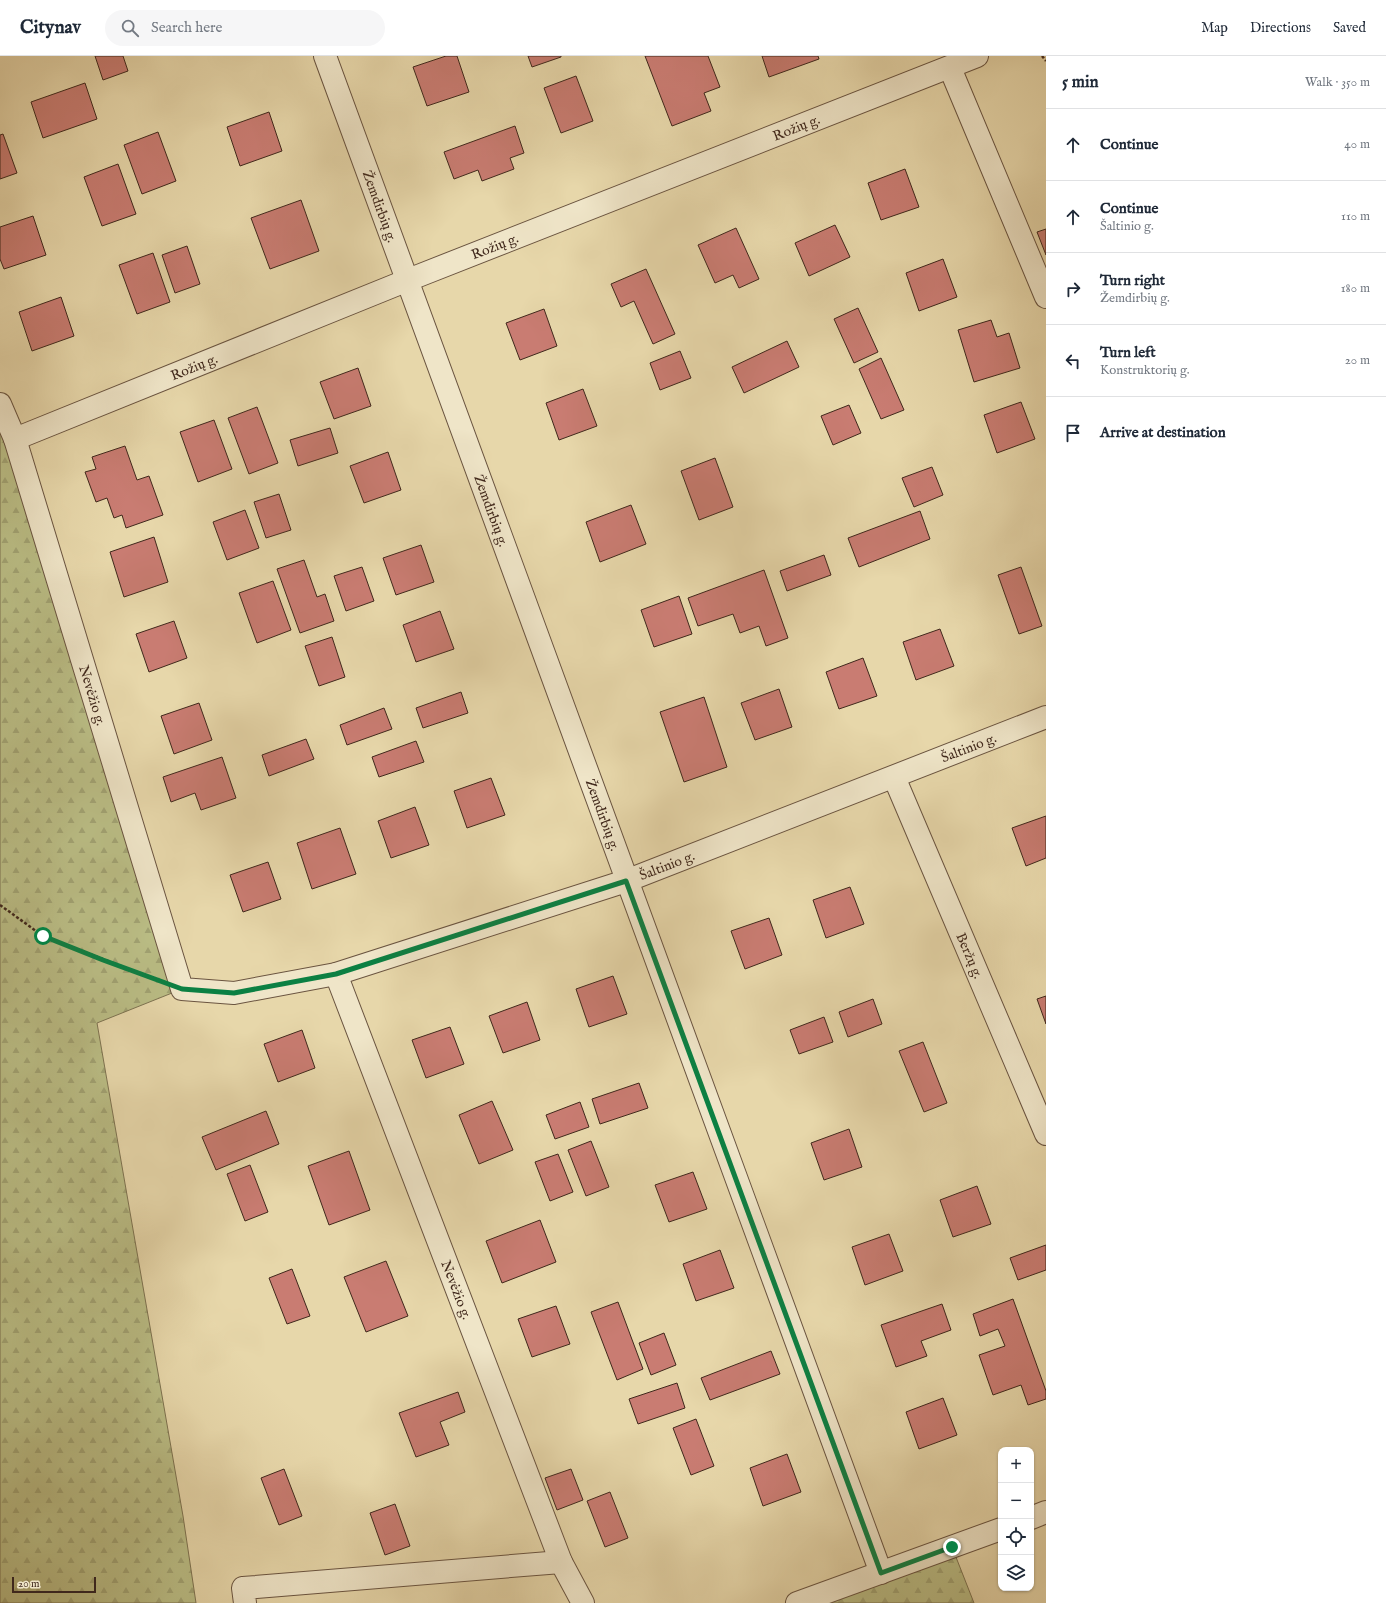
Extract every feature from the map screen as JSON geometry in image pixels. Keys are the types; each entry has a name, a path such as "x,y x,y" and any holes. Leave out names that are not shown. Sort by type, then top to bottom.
{"street":[{"name":"Žemdirbių g.","path":"325,56 626,881 881,1573"},
{"name":"Rožių g.","path":"14,439 408,280 950,68 976,56"},
{"path":"950,68 1046,297"},
{"name":"Nevėžio g.","path":"0,404 14,439 182,989"},
{"name":"Šaltinio g.","path":"182,989 234,993 336,974 626,881 1046,717"},
{"name":"Beržų g.","path":"894,777 1046,1134"},
{"name":"Nevėžio g.","path":"336,974 561,1562 583,1603"},
{"path":"1034,1517 1046,1512"},
{"path":"797,1603 998,1530"},
{"path":"245,1603 243,1588 561,1562"}],"path":[{"path":"1042,56 1046,61"},
{"path":"0,905 43,936 182,989"}],"green space":[{"path":"0,404 182,989 97,1023 183,1516 196,1603 0,1603"},
{"path":"952,1547 974,1603 797,1603"}],"building":[{"path":"95,56 123,56 128,71 103,80"},
{"path":"446,56 457,56 469,92 427,106 413,67"},
{"path":"528,56 561,56 561,57 532,67"},
{"path":"645,56 708,56 720,87 704,93 711,111 672,126"},
{"path":"762,56 818,56 819,59 769,77"},
{"path":"576,76 593,121 561,133 544,88"},
{"path":"85,83 97,119 43,138 31,102"},
{"path":"269,112 282,151 240,166 227,127"},
{"path":"515,126 524,153 510,158 514,169 482,181 478,170 454,179 444,152"},
{"path":"158,132 176,181 142,194 124,145"},
{"path":"3,134 17,173 0,179 0,135"},
{"path":"118,164 136,214 102,226 84,177"},
{"path":"905,169 919,207 881,220 868,183"},
{"path":"301,200 319,251 270,269 251,218"},
{"path":"33,216 46,255 4,269 0,259 0,227"},
{"path":"835,225 850,257 809,276 795,243"},
{"path":"736,228 759,279 739,288 733,275 715,283 698,245"},
{"path":"1046,229 1046,255 1037,232"},
{"path":"187,246 200,284 175,293 162,255"},
{"path":"153,253 170,302 137,314 119,265"},
{"path":"943,259 957,297 919,311 906,273"},
{"path":"646,269 675,334 653,344 634,301 621,307 611,284"},
{"path":"61,297 74,336 32,351 19,312"},
{"path":"858,308 878,352 854,363 834,319"},
{"path":"544,309 557,346 520,360 506,323"},
{"path":"991,320 997,337 1009,333 1020,368 974,382 958,330"},
{"path":"787,341 799,367 744,393 732,367"},
{"path":"680,351 691,378 660,390 650,363"},
{"path":"881,358 904,410 881,419 859,369"},
{"path":"358,368 371,406 334,419 320,382"},
{"path":"583,389 597,426 559,440 546,403"},
{"path":"1021,402 1035,439 997,453 984,415"},
{"path":"849,405 861,433 833,445 821,416"},
{"path":"257,407 278,463 249,474 228,418"},
{"path":"214,420 232,469 198,482 180,432"},
{"path":"330,428 338,453 298,466 290,440"},
{"path":"125,446 137,480 149,476 163,515 126,528 122,515 114,518 107,498 96,502 85,472 96,469 92,457"},
{"path":"388,452 401,490 364,503 350,466"},
{"path":"715,458 733,507 699,520 681,471"},
{"path":"932,467 943,495 914,507 902,478"},
{"path":"279,494 291,530 266,538 254,502"},
{"path":"631,505 646,544 600,562 586,522"},
{"path":"245,510 259,548 227,560 213,522"},
{"path":"920,511 930,539 859,567 848,538"},
{"path":"154,537 168,582 124,597 110,552"},
{"path":"421,545 434,582 396,595 383,558"},
{"path":"824,555 831,575 787,591 780,571"},
{"path":"304,560 317,597 325,594 334,621 300,633 277,569"},
{"path":"362,567 374,601 346,611 334,576"},
{"path":"1021,567 1042,626 1019,634 998,575"},
{"path":"764,570 788,638 766,646 759,626 740,633 733,614 698,626 688,598"},
{"path":"273,581 291,630 257,643 239,593"},
{"path":"679,596 692,634 654,647 641,610"},
{"path":"440,611 454,649 416,662 403,625"},
{"path":"174,621 187,658 149,672 136,634"},
{"path":"940,629 954,666 916,680 903,642"},
{"path":"332,637 345,677 319,686 305,646"},
{"path":"863,658 877,696 839,709 826,672"},
{"path":"779,689 792,727 755,740 741,703"},
{"path":"461,692 468,713 423,728 416,708"},
{"path":"704,697 727,767 684,782 660,712"},
{"path":"199,703 212,740 174,754 161,716"},
{"path":"384,708 392,729 347,745 340,725"},
{"path":"306,739 314,759 269,776 262,755"},
{"path":"416,741 424,762 379,777 372,757"},
{"path":"222,757 236,798 201,810 195,793 171,802 163,777"},
{"path":"491,778 505,815 467,828 454,791"},
{"path":"415,807 429,845 391,858 378,821"},
{"path":"1046,816 1046,858 1026,866 1012,828"},
{"path":"340,828 356,874 312,889 297,843"},
{"path":"268,862 281,899 243,912 230,875"},
{"path":"850,887 864,924 826,938 813,900"},
{"path":"769,918 782,955 745,969 731,931"},
{"path":"613,976 627,1014 589,1027 576,989"},
{"path":"1046,996 1046,1024 1037,999"},
{"path":"873,999 882,1024 848,1037 839,1012"},
{"path":"527,1002 540,1040 503,1053 489,1016"},
{"path":"824,1017 833,1042 799,1054 790,1030"},
{"path":"450,1027 464,1064 426,1078 412,1040"},
{"path":"302,1030 315,1068 278,1082 264,1044"},
{"path":"923,1042 947,1103 924,1112 899,1051"},
{"path":"639,1083 648,1108 600,1124 592,1099"},
{"path":"492,1101 513,1150 479,1164 459,1115"},
{"path":"580,1102 589,1127 555,1139 546,1115"},
{"path":"266,1111 279,1144 216,1170 202,1137"},
{"path":"849,1129 862,1167 824,1180 811,1143"},
{"path":"591,1141 609,1187 586,1196 568,1150"},
{"path":"349,1151 370,1210 329,1225 308,1166"},
{"path":"558,1154 573,1192 550,1201 535,1162"},
{"path":"250,1165 268,1212 245,1221 227,1174"},
{"path":"693,1172 707,1209 669,1222 655,1185"},
{"path":"977,1186 991,1224 953,1237 940,1200"},
{"path":"540,1220 556,1262 502,1283 486,1241"},
{"path":"889,1234 903,1271 865,1285 852,1247"},
{"path":"1046,1245 1046,1270 1018,1280 1010,1258"},
{"path":"720,1250 734,1288 696,1301 683,1264"},
{"path":"386,1261 408,1316 366,1332 344,1277"},
{"path":"292,1269 310,1316 287,1324 269,1278"},
{"path":"1013,1299 1046,1391 1046,1399 1028,1405 1021,1385 993,1395 979,1355 1005,1346 998,1329 980,1336 973,1314"},
{"path":"618,1302 643,1369 617,1380 591,1312"},
{"path":"942,1304 951,1330 921,1341 927,1356 896,1367 881,1325"},
{"path":"556,1306 570,1344 532,1357 518,1319"},
{"path":"664,1333 676,1365 651,1375 639,1343"},
{"path":"771,1351 780,1374 710,1400 701,1378"},
{"path":"677,1383 685,1408 638,1424 629,1399"},
{"path":"458,1392 465,1412 440,1422 449,1445 416,1457 399,1413"},
{"path":"943,1398 957,1435 919,1449 906,1412"},
{"path":"696,1419 714,1466 691,1475 673,1428"},
{"path":"787,1454 801,1492 763,1506 750,1468"},
{"path":"284,1469 302,1516 279,1525 261,1478"},
{"path":"571,1469 583,1500 557,1510 545,1478"},
{"path":"610,1492 628,1538 605,1547 587,1501"},
{"path":"395,1504 410,1546 385,1555 370,1513"}],"route":[{"path":"43,936 182,989 234,993 336,974 626,881 881,1573 952,1547"}]}
